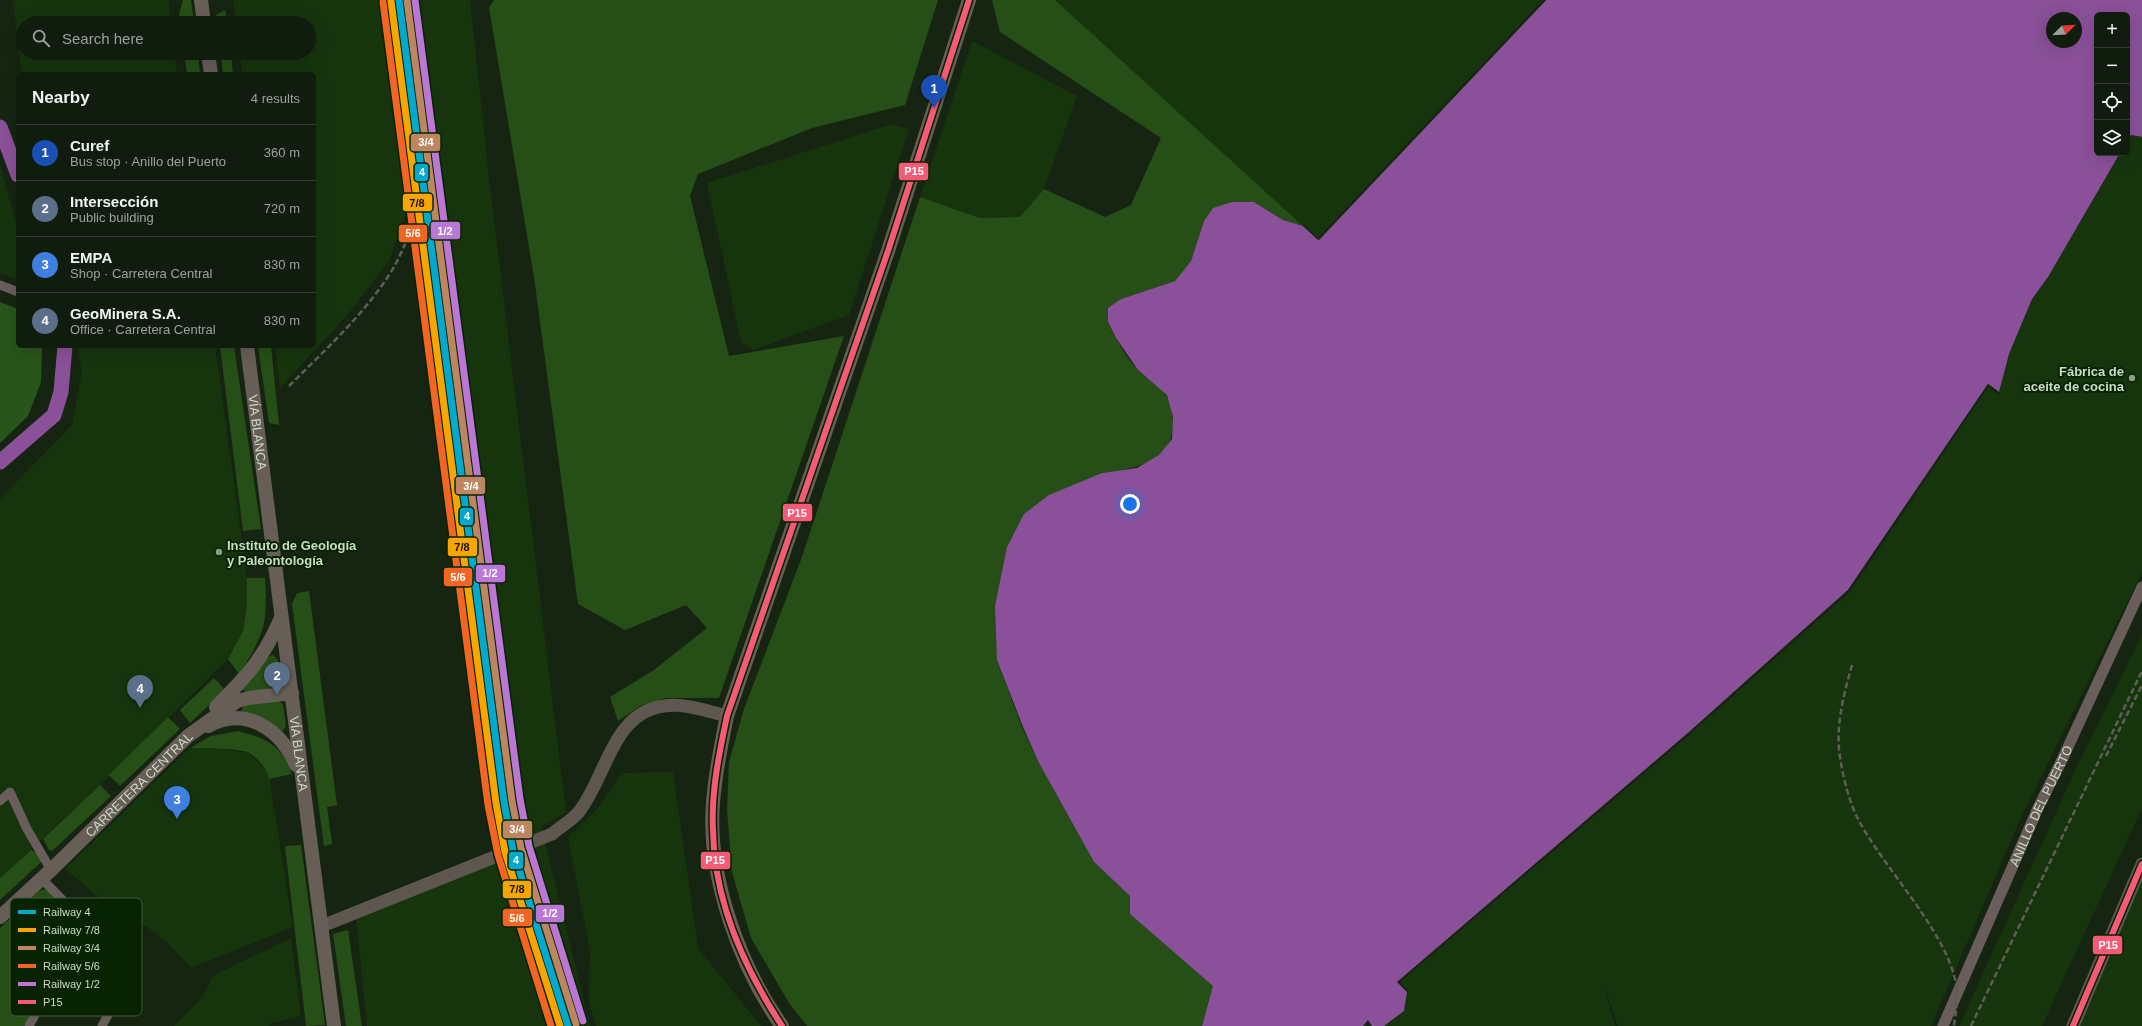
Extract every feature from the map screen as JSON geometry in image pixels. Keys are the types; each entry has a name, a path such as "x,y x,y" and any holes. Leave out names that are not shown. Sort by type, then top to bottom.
{"main road":[{"path":"202,0 203,16"},
{"path":"782,1026 755,979 743,954 733,927 717,867 713,835 712,804 718,757 727,716 885,259 969,0"},
{"path":"209,60 211,72"},
{"name":"VÍA BLANCA","path":"247,348 334,1023"},
{"path":"188,736 255,666 272,640 281,618"},
{"name":"CARRETERA CENTRAL","path":"21,898 188,736 238,701 249,698 292,693"},
{"path":"322,926 552,834 578,813 607,758 628,724 642,713 664,706 687,706 727,716"},
{"path":"188,736 212,723 222,720 236,718 252,720 268,728 287,746 303,780"},
{"path":"2073,1026 2142,864"},
{"name":"CARRETERA CENTRAL","path":"2,915 10,908"}],"street":[{"path":"0,285 16,291"},
{"name":"ANILLO DEL PUERTO","path":"1943,1026 2038,808 2061,762 2142,587"},
{"path":"0,800 10,792 46,875 65,898"},
{"path":"29,1026 34,1016"},
{"path":"102,1026 107,1016"}],"shaded area":[{"path":"13,0 169,0 170,16 16,16 16,25"},
{"path":"183,0 191,0 193,16 179,16"},
{"path":"233,0 470,0 491,196 566,812 541,827 590,1026 367,1026 356,916 500,860 424,256 412,185 406,212 389,261 348,314 280,388 275,348 316,348 316,72 242,72 241,60 316,60 316,16 235,16"},
{"path":"494,0 938,0 905,105 812,128 698,174 690,196 729,356 844,336 719,698 666,698 640,706 618,721 610,697 654,670 707,628 686,605 625,630 578,604 534,277 489,7"},
{"path":"992,0 1055,0 1303,226 1283,220 1254,202 1204,221 1191,261 1175,281 1121,299 1108,322 1114,335 1134,366 1167,396 1173,419 1171,439 1158,457 1148,462 1125,469 1102,473 997,660 1022,727 1039,763 1094,862 1130,896 1130,914 1214,986 1202,1026 807,1026 789,1003 751,938 732,872 727,809 729,762 744,709 802,557 920,197 980,218 1020,217 1044,189 1105,217 1131,205 1161,138 1000,32"},
{"path":"1055,0 1546,0 1318,240"},
{"path":"1546,0 2142,0 2142,137 2131,135 2130,136 2130,12 2094,12 2094,156 2118,156 2048,277 2032,299 2009,354 1999,392 1988,384 1848,590 1688,733 1398,982 1407,992 1404,1011 1384,1026 1372,1026 1368,1020 1363,1026 1202,1026 1213,986 1130,914 1130,896 1094,862 1039,763 1023,727 997,660 995,606 1007,547 1024,514 1049,495 1102,473 1137,468 1159,455 1172,439 1173,417 1167,395 1138,370 1116,338 1108,322 1108,308 1121,299 1175,281 1191,261 1204,221 1213,208 1232,202 1254,202 1283,220 1303,226 1319,240"},
{"path":"225,10 226,16 216,15"},
{"path":"972,41 1077,96 1044,189 1021,217 980,218 920,197"},
{"path":"20,60 175,60 177,72 22,72"},
{"path":"185,60 199,60 200,72 187,72"},
{"path":"222,60 232,60 233,72 223,72"},
{"path":"892,124 909,129 849,315 753,350 741,342 707,183"},
{"path":"2131,135 2142,137 2142,572 2019,822 1931,1026 1618,1026 1603,983 1615,1026 1384,1026 1404,1011 1397,982 1624,787 1988,384 1999,392 2009,354 2032,299 2048,277 2118,156 2130,156"},
{"path":"0,166 16,223 16,279 0,273"},
{"path":"0,302 16,308 16,348 42,348 41,382 28,416 0,443"},
{"path":"77,348 215,348 247,578 247,604 243,631 228,659 100,785 0,878 0,499 72,425 82,371"},
{"path":"220,348 234,348 261,529 243,531"},
{"path":"258,348 271,348 279,425 269,423"},
{"path":"247,578 265,578 266,607 265,618 259,639 239,674 228,659 243,631 247,604"},
{"path":"309,591 337,805 327,807 332,844 324,846 292,604 297,593"},
{"path":"2142,634 2142,808 2042,1026 1959,1026 2073,775"},
{"path":"273,655 278,660 281,687 246,692 243,690 243,687 268,657"},
{"path":"214,678 225,690 190,723 180,710"},
{"path":"279,701 283,705 286,726 283,731 241,711 244,705"},
{"path":"168,717 180,729 120,786 109,775"},
{"path":"238,731 265,740 272,744 283,756 292,774 269,779 262,764 256,758 244,751 190,748 211,736"},
{"path":"190,748 214,748 248,753 268,771 293,927 191,968 171,946 142,924 142,898 100,898 65,869"},
{"path":"673,772 698,948 761,1026 596,1026 589,1002 590,951 568,837 597,809 622,773"},
{"path":"100,785 111,796 52,851 49,850 43,839"},
{"path":"301,845 325,1025 306,1026 285,846"},
{"path":"31,850 35,852 42,860 0,900 0,878"},
{"path":"2142,875 2142,1026 2079,1026"},
{"path":"45,889 56,898 32,898 39,891"},
{"path":"10,919 10,1016 29,1016 24,1026 0,1026 0,928"},
{"path":"348,930 362,1026 346,1026 333,934"},
{"path":"291,938 301,1016 269,1024 269,1026 174,1026 203,996 213,976"}],"pier":[{"path":"1543,0 1546,0 1318,240 1303,226 1304,225 1318,238"},
{"path":"1988,384 2000,393 1998,394 1988,387 1850,592 1689,735 1400,982 1408,991 1407,992 1397,982 1688,733 1848,590"}],"waterway":[{"path":"0,127 16,170"},
{"path":"0,462 54,415 61,392 65,348"}],"railway":[{"path":"394,0 499,803 504,831 518,887 563,1026"},
{"path":"405,0 510,803 523,860 575,1026"},
{"path":"289,386 345,330 384,283 402,252 419,205"},
{"path":"1852,665 1843,699 1839,722 1840,757 1846,787 1856,815 1867,835 1915,902 1943,949 1953,971 1957,993 1954,1026"},
{"path":"1971,1026 2142,671"},
{"path":"2106,756 2142,685"}],"rail line":[{"name":"4","path":"399,0 504,802 513,850 568,1026"},
{"name":"3/4","path":"407,0 512,801 521,848 576,1024"},
{"name":"1/2","path":"415,0 520,799 529,846 583,1021"},
{"name":"7/8","path":"391,1 496,803 505,852 560,1026"},
{"name":"5/6","path":"383,2 488,805 498,855 551,1026"}],"transit line":[{"name":"P15","path":"782,1026 755,981 725,908 719,882 713,830 714,787 719,759 727,716 888,251 969,0"},
{"name":"P15","path":"2073,1026 2142,864"}],"place":[{"name":"Curef","path":"934,108"},
{"name":"Fábrica de aceite de cocina","path":"2132,378"},
{"name":"Instituto de Geología y Paleontología","path":"219,552"},
{"name":"Intersección","path":"277,695"},
{"name":"GeoMinera S.A.","path":"140,708"},
{"name":"EMPA","path":"177,819"}]}
